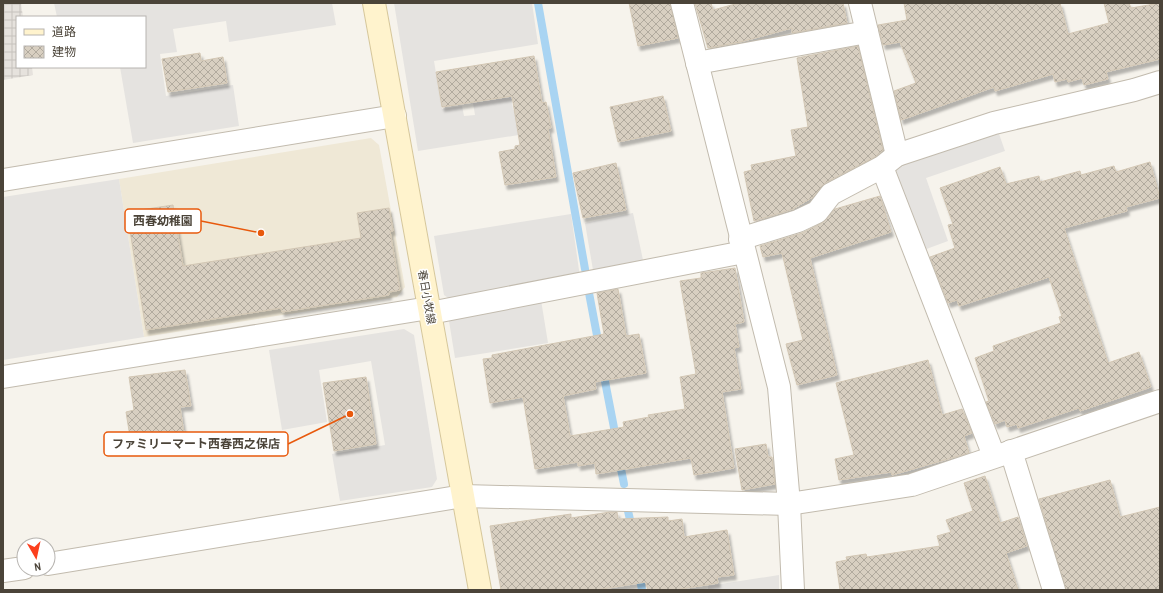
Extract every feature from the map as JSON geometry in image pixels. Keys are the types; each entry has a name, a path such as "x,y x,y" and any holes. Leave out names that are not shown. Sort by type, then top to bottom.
{"main road":[{"name":"春日小牧線","path":"374,3 480,590"}],"street":[{"path":"682,3 779,387 790,504 793,590"},
{"path":"860,3 867,32 890,161 1054,590"},
{"path":"697,63 867,32"},
{"path":"3,377 430,310 742,245 817,212 831,194 890,161 994,123 1134,90 1160,82"},
{"path":"3,180 395,116"},
{"path":"56,563 463,496 790,504 912,485 1160,401"},
{"path":"3,571 16,569"}],"shaded area":[{"path":"3,3 21,3 23,16 16,16 16,68 32,68 33,75 3,80"},
{"path":"54,3 332,3 336,25 229,42 226,21 173,29 177,52 160,54 166,96 233,85 239,126 133,143 120,68 146,68 146,16 57,16"},
{"path":"394,3 532,3 538,44 434,61 442,109 462,106 464,116 475,115 473,103 511,97 513,110 533,106 537,132 418,151"},
{"path":"998,131 1005,151 926,178 948,241 921,251 894,173 903,163"},
{"path":"371,138 379,145 405,287 397,297 144,337 119,179"},
{"path":"119,179 144,337 3,360 3,197"},
{"path":"633,213 643,260 593,270 585,223"},
{"path":"571,214 580,277 451,300 444,295 434,236"},
{"path":"541,300 548,343 455,358 449,321 453,315"},
{"path":"404,329 414,335 437,479 432,487 340,501 332,454 385,445 371,361 319,370 327,422 282,430 269,350"},
{"path":"779,575 779,590 708,590 708,586"}],"building":[{"path":"629,3 670,3 678,38 638,46"},
{"path":"695,3 711,3 713,10 739,3 843,3 847,23 792,33 792,28 740,42 708,48"},
{"path":"904,3 1060,3 1068,34 1109,23 1104,3 1129,3 1131,8 1160,3 1160,59 1106,72 1108,79 1084,85 1082,78 1068,82 1067,79 1055,82 1053,74 995,91 994,87 901,120 894,91 916,83 900,42 883,45 878,25 907,20"},
{"path":"858,46 883,150 875,157 825,183 813,197 793,209 754,221 744,172 752,170 751,165 796,156 791,130 808,127 797,58"},
{"path":"200,53 201,61 223,57 227,83 168,92 162,59"},
{"path":"534,56 542,103 546,102 551,128 548,128 556,177 505,185 499,152 515,149 515,146 520,145 512,96 442,107 436,72"},
{"path":"663,96 671,131 618,142 610,107"},
{"path":"1150,162 1160,198 1126,207 1127,211 1064,228 1108,363 1139,352 1151,387 1080,411 1079,408 1018,428 1017,424 1007,427 1005,420 995,424 986,402 989,401 975,358 994,351 993,346 1061,323 1059,317 1062,316 1049,277 959,306 957,300 948,303 930,257 955,248 948,225 953,224 940,188 1000,167 1006,184 1039,176 1040,182 1080,171 1081,175 1114,166 1116,172"},
{"path":"616,163 626,210 583,218 573,173"},
{"path":"880,196 891,232 810,258 837,375 797,385 786,344 803,340 782,253 763,257 760,246 802,233 822,223 835,209"},
{"path":"173,205 183,266 361,238 357,213 389,208 393,231 390,231 400,290 389,292 389,295 282,312 281,308 146,330 127,212"},
{"path":"735,268 744,322 735,324 739,347 734,348 741,389 722,392 734,468 694,475 691,458 596,474 595,463 578,466 578,462 535,469 523,397 490,403 483,359 492,358 492,355 604,334 597,293 618,289 626,336 639,334 646,373 595,382 596,389 563,396 570,436 624,427 623,422 649,417 648,415 685,409 680,377 696,374 680,281 701,278 701,273"},
{"path":"928,360 942,415 962,409 972,433 964,436 969,453 892,475 891,472 839,480 835,459 854,455 836,383"},
{"path":"185,370 191,406 180,407 185,440 132,449 126,412 134,410 129,377"},
{"path":"366,377 376,444 334,451 323,383"},
{"path":"766,444 768,457 772,457 775,484 742,490 735,449"},
{"path":"985,476 1000,523 1018,517 1027,546 1006,553 1018,590 840,590 836,562 847,560 846,557 866,554 867,557 940,546 937,536 951,532 946,520 973,511 964,483"},
{"path":"1110,480 1120,517 1160,507 1160,590 1066,590 1039,499"},
{"path":"617,512 618,519 668,517 668,521 682,519 684,537 727,530 734,575 717,577 718,583 675,590 648,590 646,582 596,590 501,590 490,526 571,514 571,518"}],"waterway":[{"path":"538,3 585,269"},
{"path":"589,293 599,346"},
{"path":"603,371 616,438"},
{"path":"619,459 624,484"},
{"path":"628,511 632,528"},
{"path":"639,573 642,590"}],"place":[{"name":"西春幼稚園","path":"261,233"},
{"name":"ファミリーマート西春西之保店","path":"350,414"}]}
